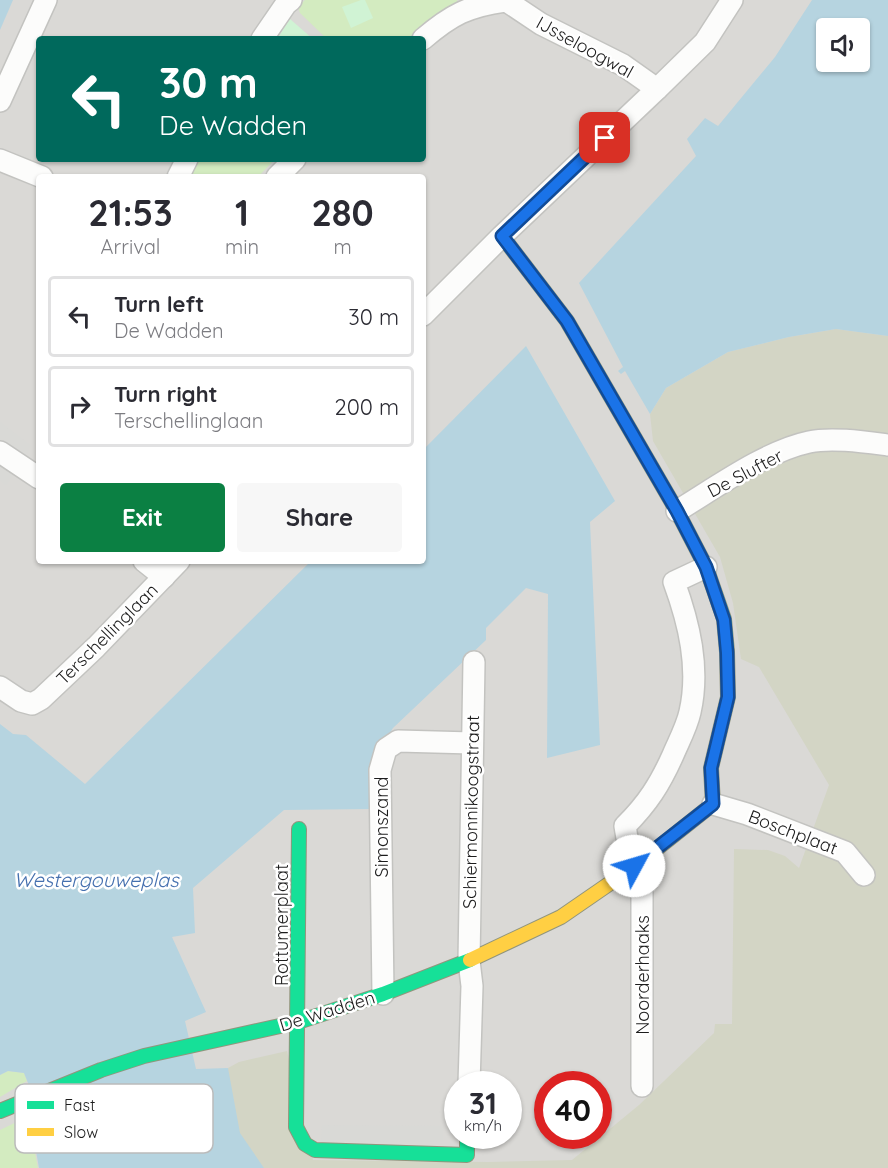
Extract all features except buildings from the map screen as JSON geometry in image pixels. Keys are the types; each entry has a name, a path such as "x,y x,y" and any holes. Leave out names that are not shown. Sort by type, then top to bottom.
{"street":[{"path":"0,101 46,0"},
{"path":"426,36 446,19 480,4 505,0"},
{"name":"IJsseloogwal","path":"505,0 541,24 623,65 657,89"},
{"path":"426,312 705,42 732,0"},
{"path":"264,36 286,1"},
{"path":"0,160 36,175"},
{"path":"280,174 292,162"},
{"path":"502,236 567,321 677,511 706,567 724,620 727,653 728,697 711,768 713,804"},
{"name":"De Slufter","path":"677,511 769,456 809,441 859,441 888,445"},
{"path":"0,452 36,472"},
{"path":"148,564 164,577"},
{"name":"Terschellinglaan","path":"0,687 21,701 32,704 41,699 96,647 176,564"},
{"path":"634,866 625,826 660,784 690,713 693,677 692,644 674,582 706,567"},
{"name":"Schiermonnikoogstraat","path":"469,1071 472,986 468,961 474,662"},
{"name":"Simonszand","path":"383,994 380,770 386,749 398,741 472,743"},
{"name":"De Wadden","path":"66,1084 122,1063 194,1044 298,1022 383,994 468,961 561,917 634,866 713,804"},
{"name":"Boschplaat","path":"713,804 747,814 845,852 864,875"},
{"name":"Rottumerplaat","path":"299,829 296,1126 305,1144 315,1150 467,1155 467,1149"},
{"name":"Noorderhaaks","path":"634,866 642,886 642,1086"},
{"name":"De Wadden","path":"0,1111 15,1104"}],"shaded area":[{"path":"0,0 888,0 888,947 672,1168 0,1168"},
{"path":"836,329 888,336 888,1168 193,1168 197,1153 213,1153 213,1094 216,1083 228,1068 239,1062 287,1051 313,1160 488,1162 572,1160 585,1149 612,1149 612,1127 639,1105 714,1033 715,1024 732,1024 734,849 768,850 785,856 799,868 829,785 759,667 741,659 733,603 720,557 653,441 650,414 666,388 728,352 789,337"},
{"path":"0,422 31,446 6,485 0,480"},
{"path":"322,1125 443,1126 443,1142 321,1141"}],"green space":[{"path":"305,0 457,0 459,8 418,36 324,36 300,13 298,6"},
{"path":"365,0 373,18 351,28 342,7"},
{"path":"290,19 310,36 279,36"},
{"path":"196,162 272,162 261,174 190,174"},
{"path":"8,1071 24,1073 27,1081 15,1084 15,1088 0,1097 0,1075"},
{"path":"15,1123 15,1153 35,1153 38,1168 0,1168 0,1130"}],"water":[{"path":"0,0 13,0 0,30"},
{"path":"812,0 888,0 888,336 836,329 789,337 728,352 666,388 650,414 625,371 621,374 618,371 623,367 579,283 696,156 687,139 705,118 718,126 775,57"},
{"name":"Westergouweplas","path":"526,346 615,501 590,522 600,745 547,758 548,594 526,588 486,628 486,640 393,728 373,761 371,809 284,810 193,888 195,933 172,937 206,1012 185,1021 196,1069 228,1068 240,1133 264,1168 39,1168 36,1153 213,1153 213,1084 28,1084 24,1073 8,1071 0,1075 0,724 13,734 26,735 85,784 308,564 426,564 426,447"}],"traffic: fast":[{"path":"502,236 567,321 677,511 706,567 724,619 727,652"},
{"path":"299,829 296,1127 305,1144 315,1150 467,1155 467,1149"},
{"path":"67,1084 144,1056 298,1022 383,994 470,960"},
{"path":"0,1111 15,1105"}],"traffic: slow":[{"path":"470,960 561,917 635,866 713,804 711,768 728,697 727,652"}],"route":[{"path":"605,138 502,236 567,321 677,511 706,567 724,620 728,697 711,768 713,804 634,866"}]}
